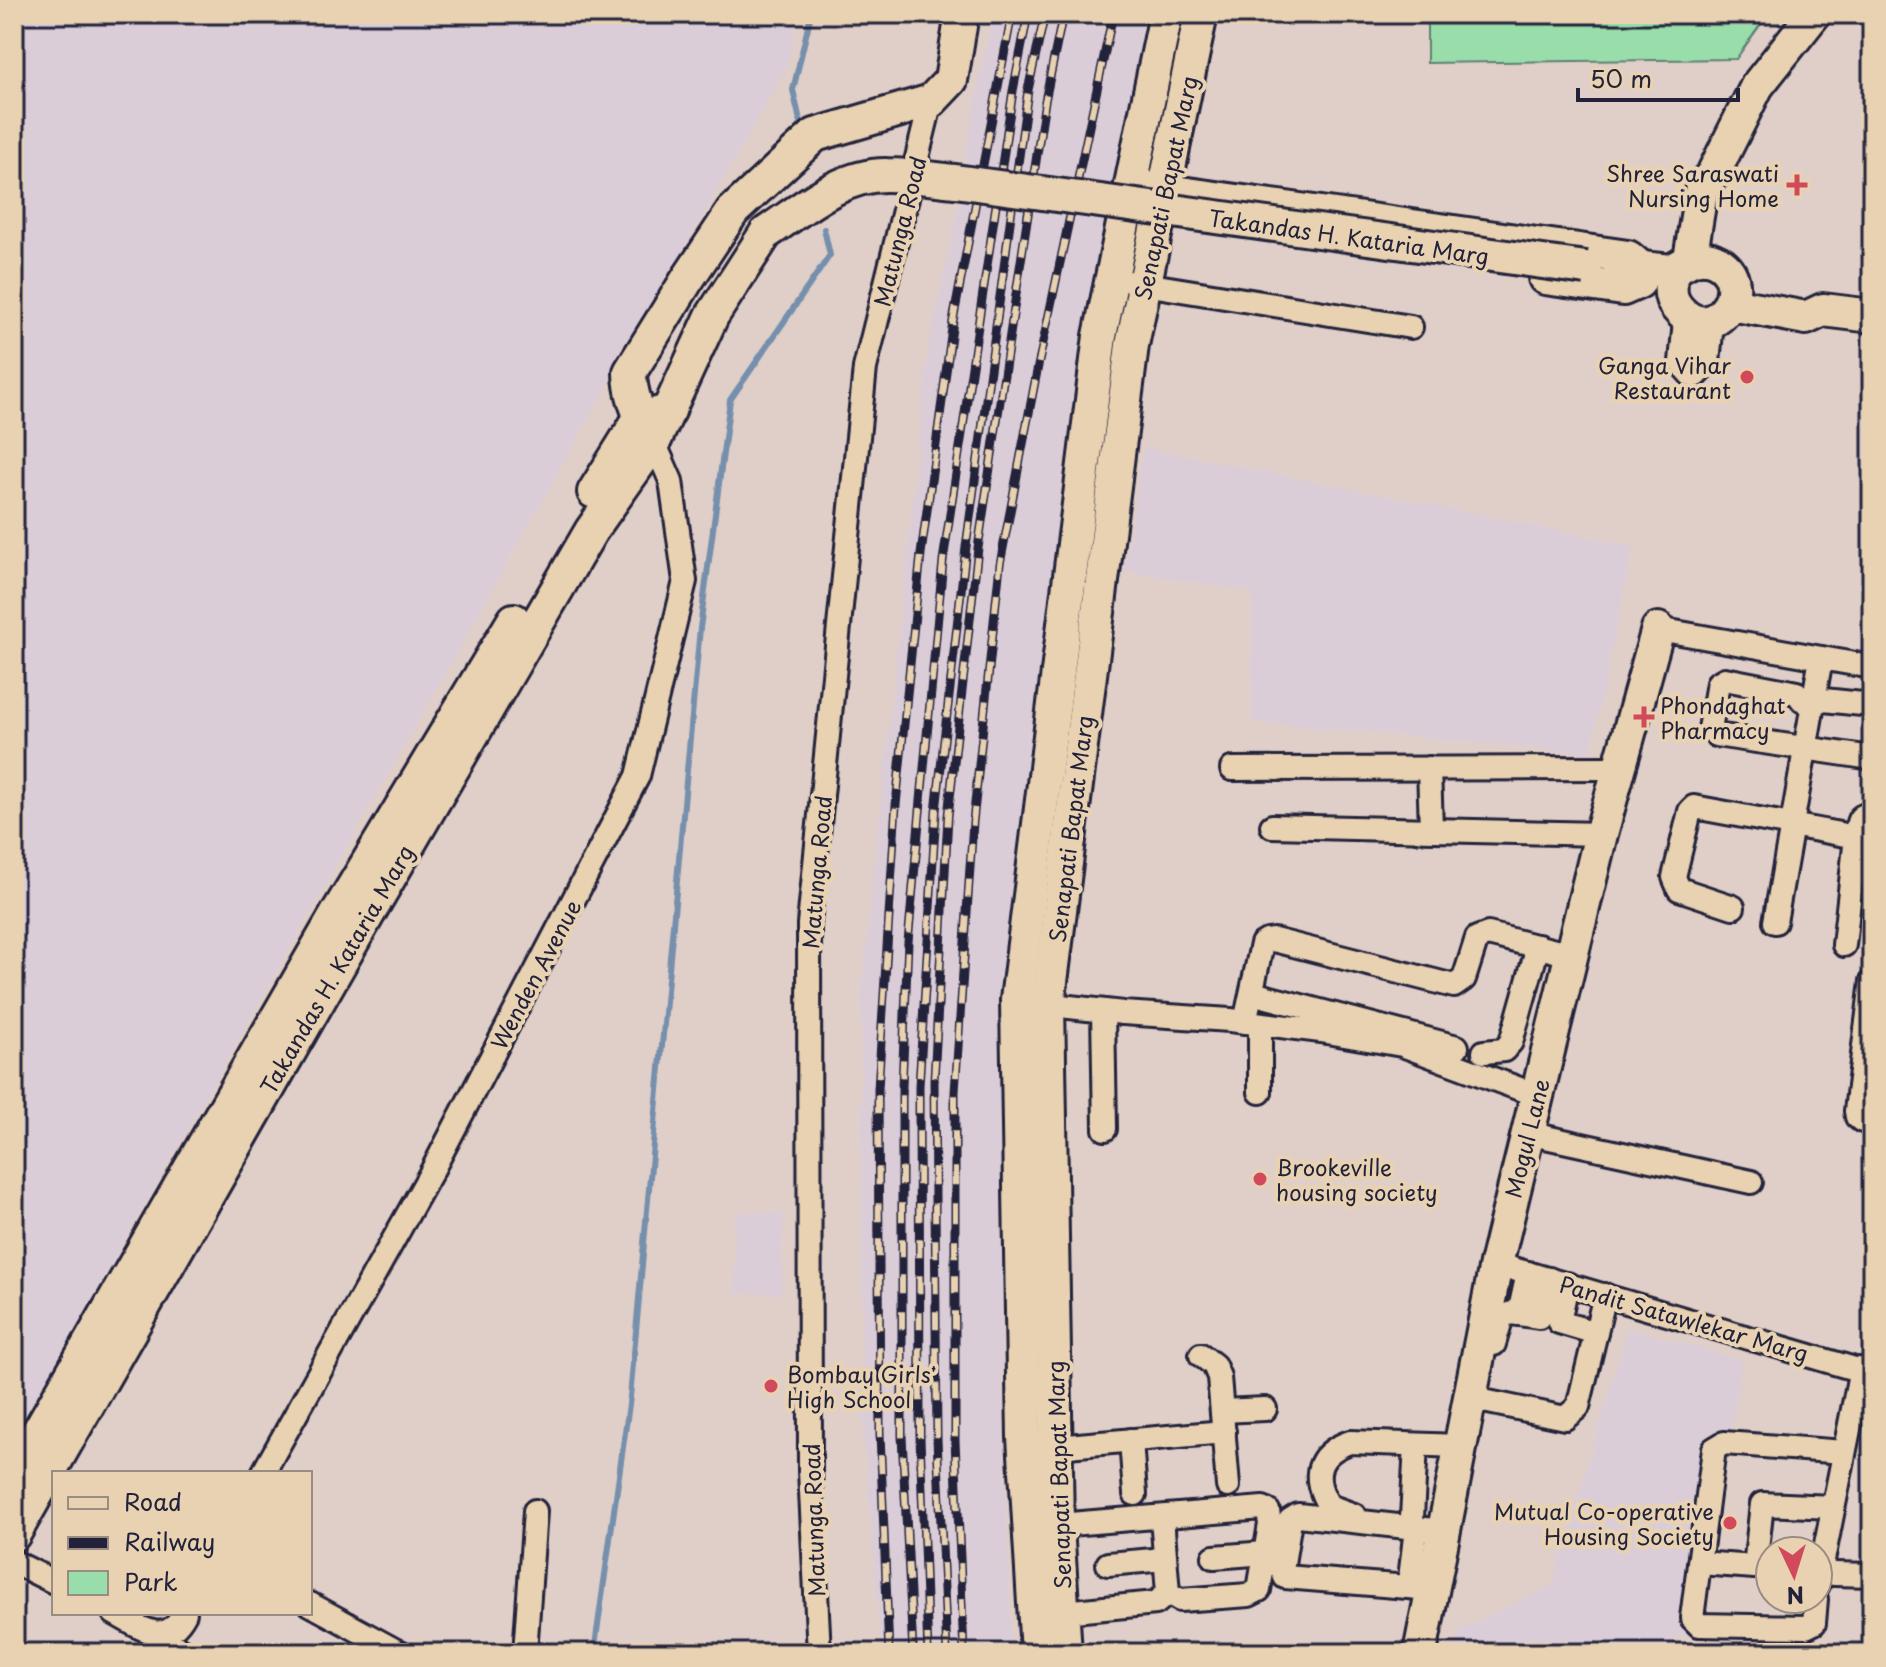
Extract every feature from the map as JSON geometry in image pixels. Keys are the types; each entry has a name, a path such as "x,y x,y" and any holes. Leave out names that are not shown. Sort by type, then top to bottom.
{"main road":[{"path":"654,424 630,383 630,372 733,211 815,135 931,101 951,80 962,14"},
{"name":"Senapati Bapat Marg","path":"1037,1653 1043,1526 1033,1003 1100,336 1166,14"},
{"name":"Senapati Bapat Marg","path":"1033,1003 1132,345 1201,14"},
{"path":"1158,222 1623,289 1652,271 1717,192 1713,174 1757,86 1814,14"},
{"name":"Takandas H. Kataria Marg","path":"14,1534 440,766 584,525 654,424 712,316 766,233 831,191 854,180 885,174 1652,271"},
{"path":"1131,186 1628,257 1652,271 1674,305 1715,307 1811,296 1823,310 1872,316"},
{"path":"1652,271 1721,263 1731,275 1715,307 1703,362 1694,371"},
{"name":"Mogul Lane","path":"1420,1653 1420,1588 1429,1524 1476,1399 1496,1264 1601,834 1658,629"},
{"name":"Takandas H. Kataria Marg","path":"14,1474 338,912 440,766"},
{"name":"Senapati Bapat Marg","path":"1039,1377 1056,1447 1043,1526 1063,1612 1065,1653"}],"street":[{"path":"1152,84 1185,92"},
{"name":"Matunga Road","path":"819,1653 810,1471 809,924 865,368 931,101"},
{"path":"1112,279 1411,327"},
{"name":"Wenden Avenue","path":"264,1471 432,1171 638,776 685,581 671,481 654,424"},
{"path":"1658,629 1872,667"},
{"path":"1775,922 1821,658"},
{"path":"1872,705 1803,701 1797,693 1725,679 1718,683 1710,725 1711,733 1716,735 1872,758"},
{"path":"1429,768 1431,829"},
{"path":"1232,769 1619,768"},
{"path":"1733,907 1679,889 1675,884 1690,811 1700,807 1856,837"},
{"path":"1844,945 1862,866 1856,837 1857,821 1862,816 1872,814"},
{"path":"1272,826 1601,834"},
{"path":"1260,1092 1252,1023 1252,993 1262,944 1267,941 1274,940 1454,986 1464,979 1481,934 1571,955"},
{"path":"1484,1052 1504,1050 1511,1042 1538,946"},
{"path":"1252,993 1457,1047"},
{"path":"1871,995 1856,1111 1862,1121 1872,1121"},
{"path":"1033,1003 1252,1023 1402,1045 1536,1095"},
{"path":"1103,1011 1105,1129"},
{"path":"1527,1133 1751,1182"},
{"name":"Pandit Satawlekar Marg","path":"1496,1264 1866,1371"},
{"path":"1483,1364 1499,1320 1507,1314 1539,1317 1548,1279"},
{"path":"1548,1279 1559,1322 1596,1333"},
{"path":"1476,1399 1565,1418 1571,1416 1578,1407 1605,1295"},
{"path":"1201,1355 1218,1370 1228,1486"},
{"path":"1828,1535 1844,1452 1866,1371"},
{"path":"1056,1447 1131,1440 1223,1422 1265,1409"},
{"path":"1131,1440 1135,1494"},
{"path":"1429,1524 1353,1515 1329,1506 1318,1484 1318,1470 1324,1459 1350,1442 1459,1446"},
{"path":"1815,1615 1814,1623 1806,1627 1699,1625 1692,1618 1714,1449 1724,1443 1844,1452"},
{"path":"1416,1445 1429,1524"},
{"path":"1762,1535 1762,1504 1833,1507"},
{"path":"1043,1526 1263,1508 1268,1511 1261,1585 1254,1594 1180,1600 1168,1593"},
{"path":"525,1653 535,1511"},
{"path":"1420,1588 1285,1577 1282,1570 1293,1516 1429,1524"},
{"path":"1162,1517 1168,1593"},
{"path":"1214,1557 1266,1553"},
{"path":"1108,1564 1165,1559"},
{"path":"14,1562 52,1581"},
{"path":"1699,1563 1754,1566"},
{"path":"1834,1575 1872,1575"},
{"path":"1063,1612 1156,1603 1168,1593"},
{"path":"312,1605 400,1653"},
{"path":"118,1615 186,1653"},
{"path":"151,1632 173,1630 184,1615"}],"shaded area":[{"path":"14,14 799,14 786,68 14,1438"},
{"path":"992,14 1149,14 1061,483 1011,972 1001,1344 1012,1653 881,1653 862,1415 861,994 929,342 959,203"},
{"path":"1143,447 1634,546 1590,753 1252,722 1252,592 1124,571"},
{"path":"735,1212 783,1213 782,1294 734,1293"},
{"path":"1628,1328 1742,1360 1700,1637 1675,1636 1668,1653 1454,1653 1460,1630 1552,1585"}],"green space":[{"path":"1427,14 1768,14 1736,59 1427,63"}],"waterway":[{"path":"802,129 793,90 811,14"},
{"path":"594,1653 630,1397 700,628 730,400 830,255 824,229"}],"railway":[{"path":"889,1653 880,1434 878,1089 896,805 921,554 953,321 1012,14"},
{"path":"913,1653 902,1436 902,1086 908,942 943,561 1013,91 1028,14"},
{"path":"928,1653 920,1437 919,1086 936,811 966,547 1028,90 1045,14"},
{"path":"947,1653 937,1439 934,1080 948,816 978,548 1045,101 1063,14"},
{"path":"964,1653 955,1440 955,1092 973,822 1000,564 1038,366 1113,14"}],"place":[{"name":"Shree Saraswati Nursing Home","path":"1797,185"},
{"name":"Ganga Vihar Restaurant","path":"1747,377"},
{"name":"Phondaghat Pharmacy","path":"1644,717"},
{"name":"Brookeville housing society","path":"1260,1179"},
{"name":"Bombay Girls' High School","path":"771,1386"},
{"name":"Mutual Co-operative Housing Society","path":"1730,1523"}]}
